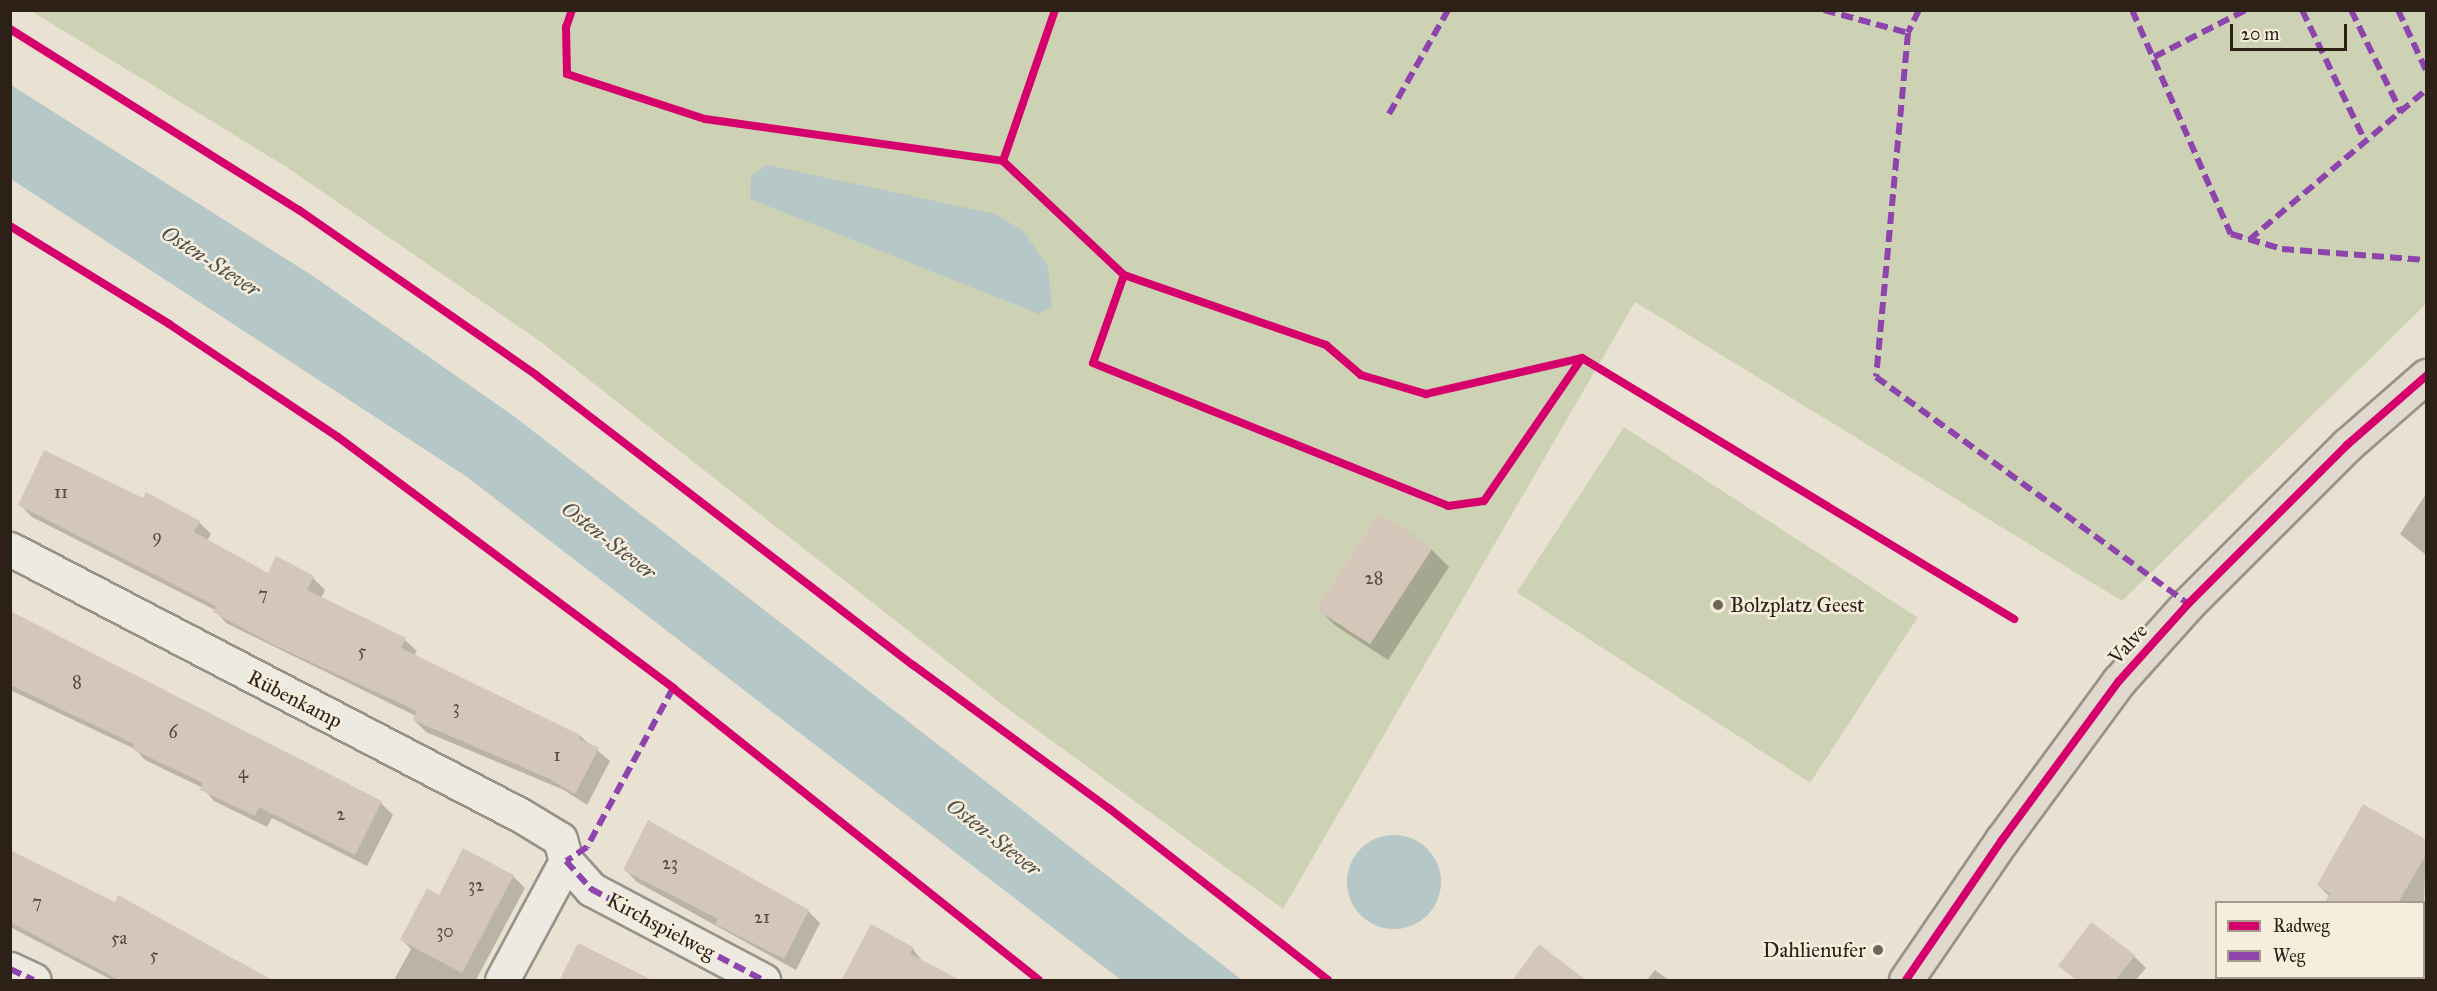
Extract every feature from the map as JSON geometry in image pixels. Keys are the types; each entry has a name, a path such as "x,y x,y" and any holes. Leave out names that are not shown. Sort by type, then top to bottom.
{"main road":[{"name":"Valve","path":"1906,981 2002,840 2119,681 2188,604 2347,445 2427,376"}],"street":[{"name":"Rübenkamp","path":"10,549 522,816 560,839 566,861"},
{"path":"502,981 566,861"},
{"name":"Kirchspielweg","path":"566,861 591,889 763,981"},
{"path":"10,969 34,981"}],"green space":[{"path":"31,11 2426,11 2426,304 2122,601 1635,302 1283,909 1008,709 541,342 285,166"},
{"name":"Bolzplatz Geest","path":"1624,427 1918,618 1810,783 1517,592"}],"water":[{"name":"Osten-Stever","path":"11,85 313,276 515,417 1242,980 1121,980 467,477 11,179"},
{"path":"767,165 995,214 1023,231 1048,266 1052,307 1039,314 750,199 751,175"},
{"path":"1394,835 1412,839 1427,849 1437,864 1441,882 1437,900 1427,915 1412,925 1394,929 1376,925 1361,915 1351,900 1347,882 1351,864 1361,849 1376,839"}],"building":[{"path":"44,450 143,498 146,492 200,521 194,532 268,573 276,556 314,576 307,590 406,638 401,648 580,735 579,739 599,748 575,794 550,779 413,720 417,711 276,646 213,612 216,606 18,505"},
{"path":"1379,513 1433,548 1370,644 1316,609"},
{"path":"10,611 382,801 355,855 259,807 255,816 200,790 203,783 132,749 134,744 10,685"},
{"path":"2363,804 2427,840 2427,853 2399,901 2325,901 2330,893 2317,885"},
{"path":"648,820 809,910 784,959 715,924 718,919 623,870"},
{"path":"463,848 514,875 462,973 400,940 427,888 439,895"},
{"path":"10,850 115,902 118,895 274,981 121,981 10,922"},
{"path":"2091,922 2135,955 2115,981 2078,981 2058,966"},
{"path":"871,924 913,947 910,954 962,981 841,981"},
{"path":"578,943 654,981 559,981"},
{"path":"1539,944 1587,981 1512,981"}],"marked path":[{"path":"1389,114 1448,10"},
{"path":"1824,10 1908,33"},
{"path":"1919,10 1908,33 1876,377 2188,604"},
{"path":"2132,10 2231,234 2282,249 2426,260"},
{"path":"2154,57 2246,10"},
{"path":"2302,10 2365,141"},
{"path":"2351,10 2401,112"},
{"path":"2398,10 2426,70"},
{"path":"2249,240 2426,90"},
{"path":"673,688 587,847 566,861 591,889 763,980"},
{"path":"10,969 34,980"}],"cycle path":[{"path":"572,10 566,27 567,74 705,119 1003,161 1124,275 1093,363 1448,506 1484,501 1582,358 2014,619"},
{"path":"1003,161 1055,10"},
{"path":"10,29 299,210 536,375 913,665 1110,809 1328,980"},
{"path":"10,226 169,324 338,437 673,688 1039,980"},
{"path":"1124,275 1326,345 1361,375 1426,394 1582,358"},
{"path":"1906,980 2002,840 2119,681 2188,604 2347,445 2426,376"}],"place":[{"name":"Bolzplatz Geest","path":"1718,605"},
{"name":"Dahlienufer","path":"1878,950"}]}
